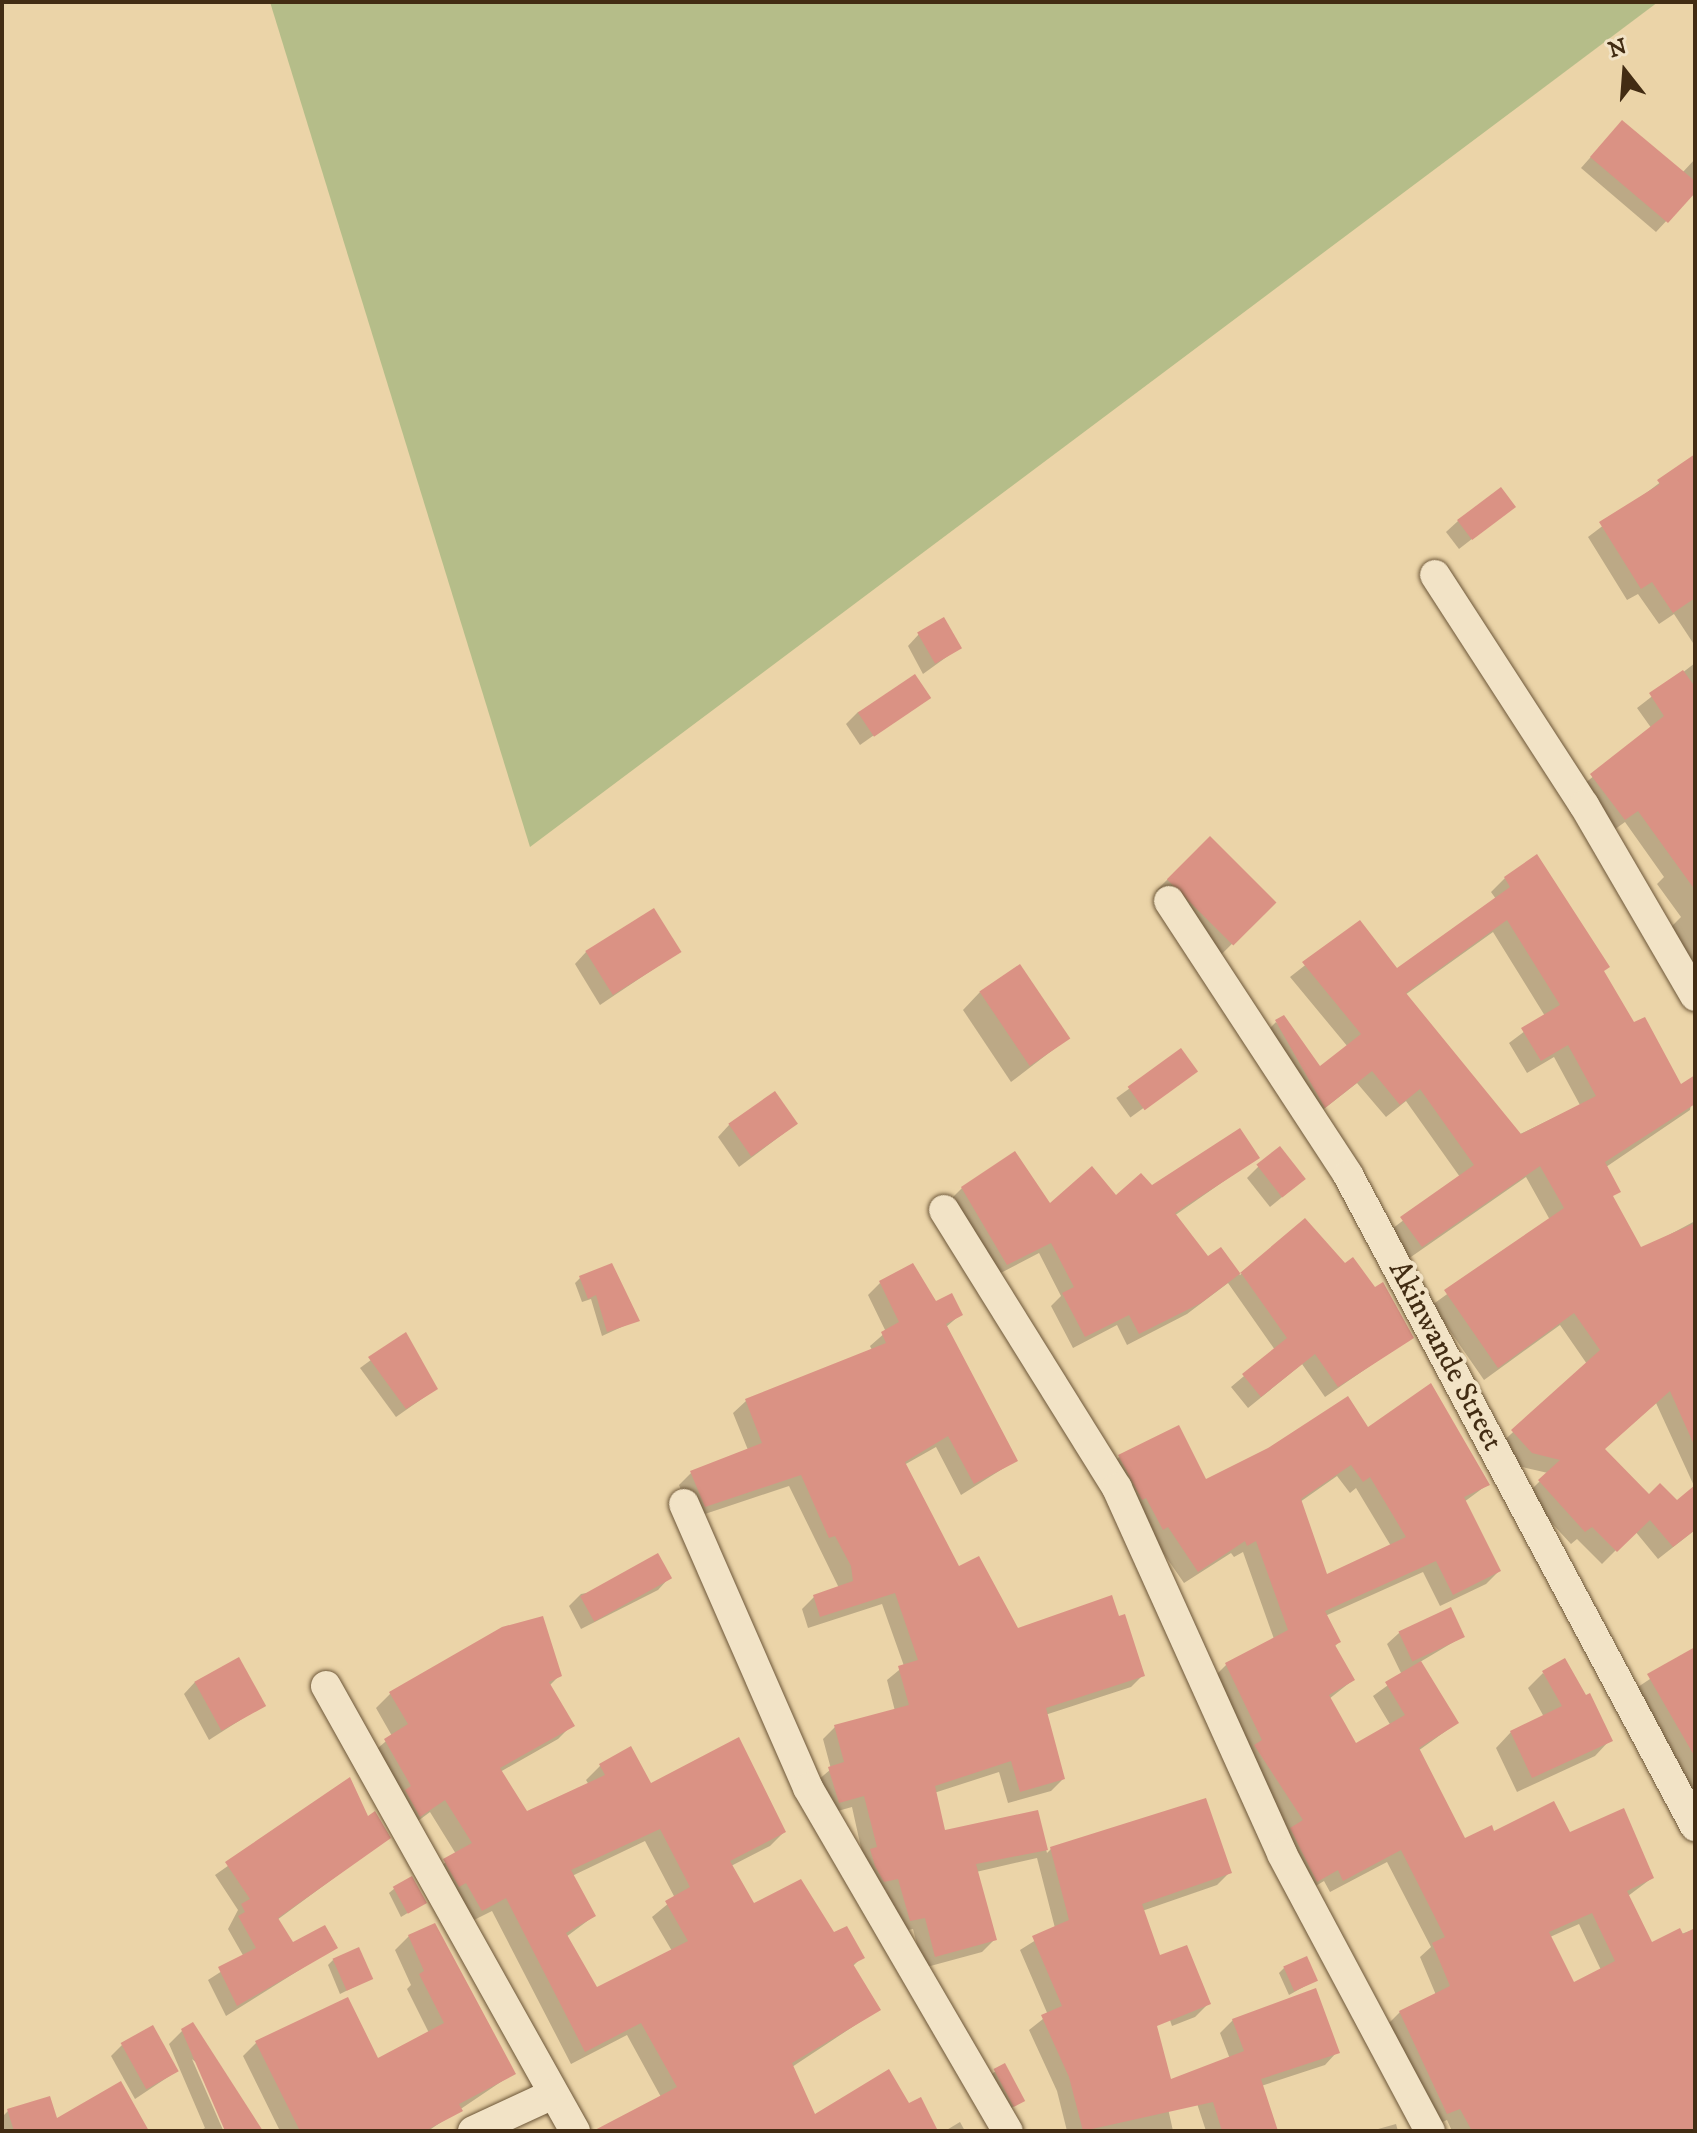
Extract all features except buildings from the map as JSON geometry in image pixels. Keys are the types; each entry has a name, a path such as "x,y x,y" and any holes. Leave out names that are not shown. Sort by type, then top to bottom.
{"street":[{"path":"1435,575 1584,805 1695,996"},
{"name":"Akinwande Street","path":"1169,901 1348,1175 1695,1826"},
{"path":"944,1210 1117,1488 1282,1854 1430,2131"},
{"path":"684,1504 808,1788 1008,2131"},
{"path":"326,1686 575,2131"},
{"path":"473,2131 553,2094"}],"green space":[{"path":"270,2 1658,2 530,847"}]}
